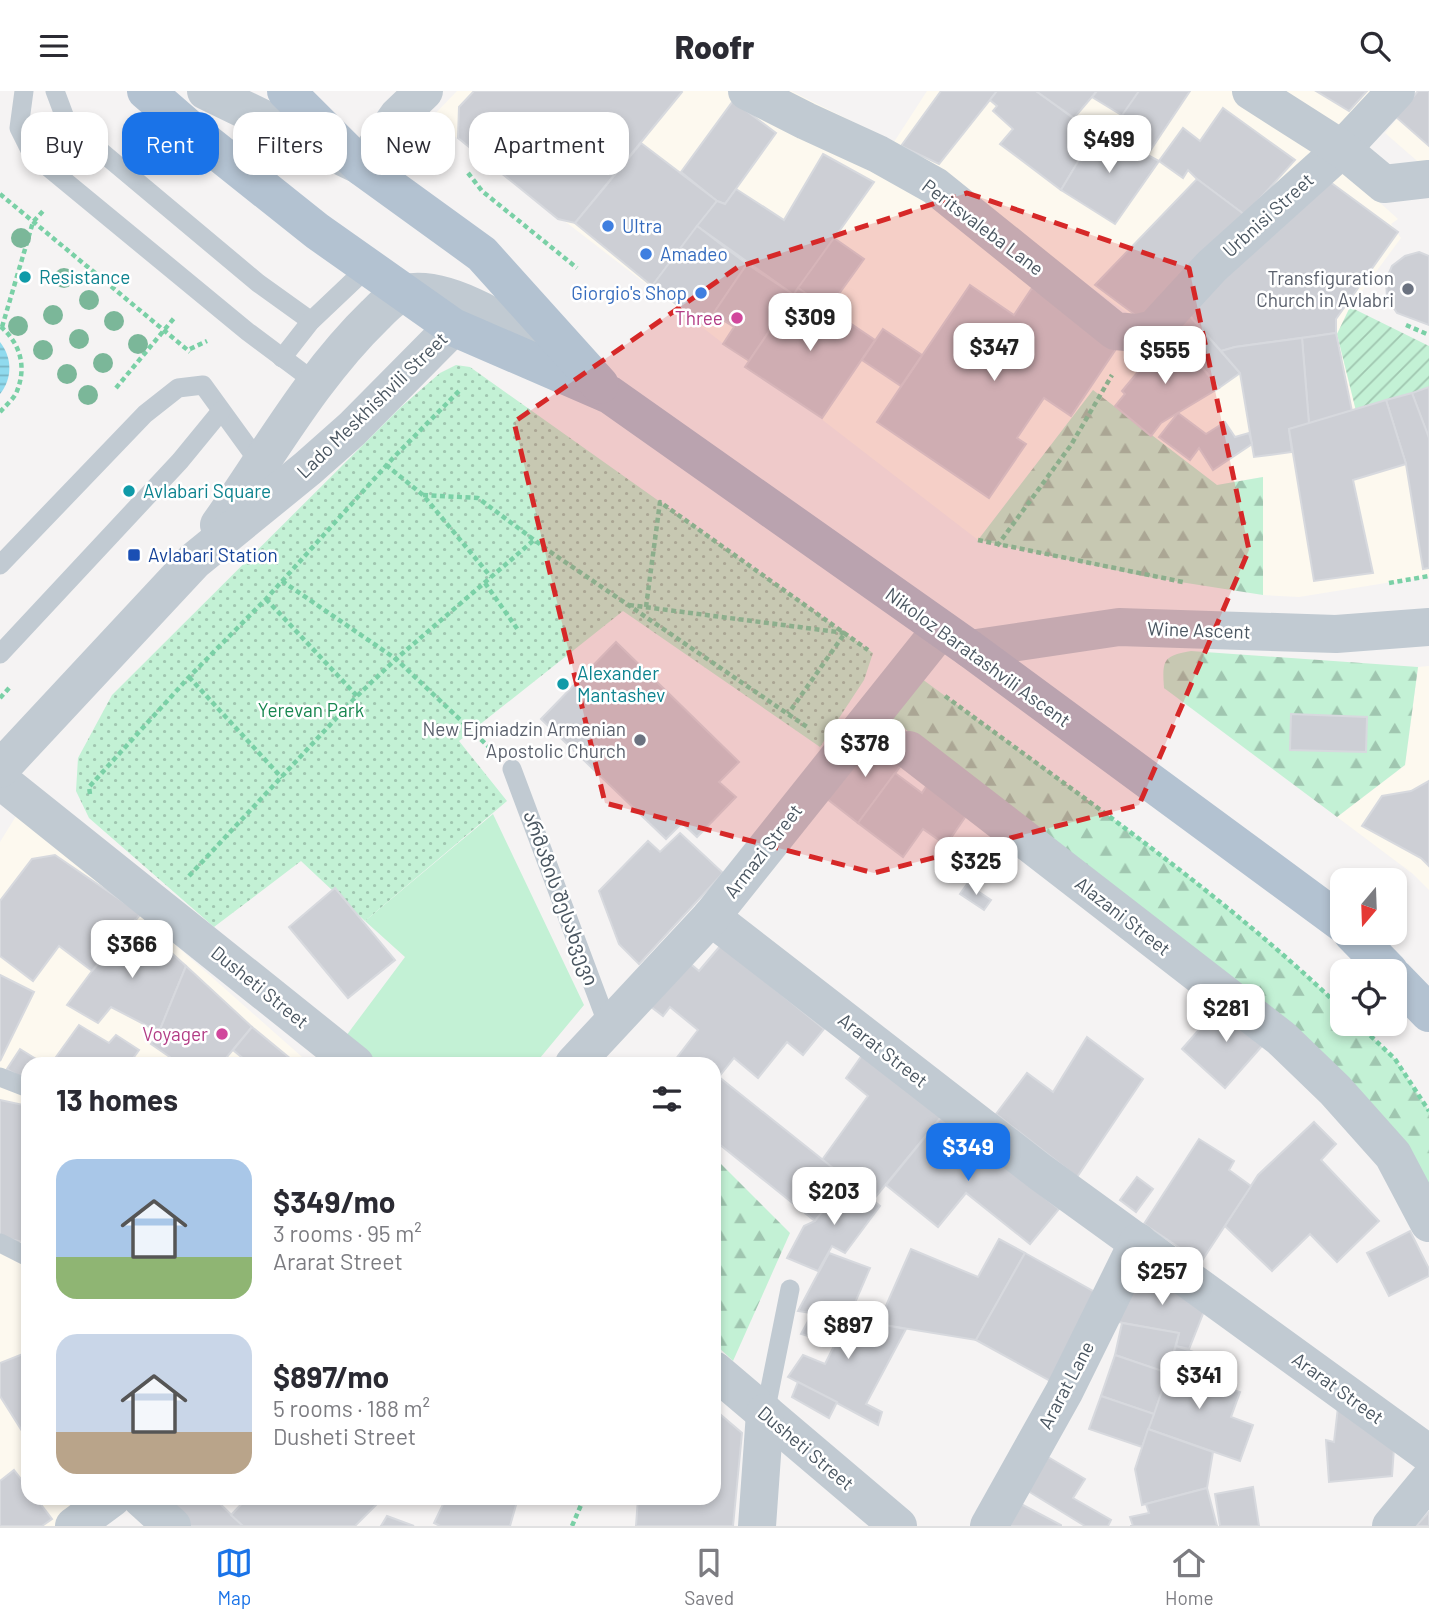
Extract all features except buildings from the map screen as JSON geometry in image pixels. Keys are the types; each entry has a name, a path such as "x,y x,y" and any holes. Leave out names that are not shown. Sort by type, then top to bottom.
{"main road":[{"name":"Nikoloz Baratashvili Ascent","path":"146,91 317,232 403,293 453,327 610,395 955,639 1330,914"},
{"name":"Nikoloz Baratashvili Ascent","path":"286,91 361,166"},
{"name":"Nikoloz Baratashvili Ascent","path":"373,175 482,254 610,395"},
{"path":"1364,945 1377,959"},
{"path":"1407,990 1429,1013"}],"street":[{"path":"206,91 361,167"},
{"path":"402,112 424,91"},
{"name":"Peritsvaleba Lane","path":"747,91 878,153 935,186 1115,331 1137,333"},
{"path":"1251,91 1342,149 1384,184 1429,179"},
{"name":"Urbnisi Street","path":"1137,333 1154,328 1212,266 1342,149 1396,91"},
{"path":"403,293 432,293 464,301 530,340 610,395"},
{"name":"Lado Meskhishvili Street","path":"194,562 327,366 384,305 403,293"},
{"name":"Lado Meskhishvili Street","path":"0,769 194,562 352,429 453,327"},
{"name":"Wine Ascent","path":"955,639 1119,627 1336,634 1429,627"},
{"name":"Armazi Street","path":"581,1057 710,917 909,670 955,639"},
{"name":"Alazani Street","path":"909,750 1281,1038 1335,1090 1393,1155 1429,1223"},
{"name":"Dusheti Street","path":"0,780 346,1057"},
{"name":"Ararat Street","path":"710,917 1040,1172 1429,1454"},
{"name":"Ararat Lane","path":"989,1526 1064,1392 1138,1243"},
{"name":"Dusheti Street","path":"721,1376 898,1526"},
{"path":"757,1526 765,1413"},
{"path":"1391,1526 1429,1480"},
{"path":"74,1526 102,1505"},
{"path":"149,1505 172,1526"}],"lane":[{"path":"24,91 19,128 32,154 316,383"},
{"path":"55,91 67,123 258,283 311,321"},
{"path":"282,358 311,321 368,267"},
{"path":"0,565 145,414 178,389 204,385 261,465"},
{"path":"0,654 180,461 221,411"},
{"name":"არმაზის შესახვევი","path":"512,769 609,1028"},
{"path":"0,1077 21,1085"},
{"path":"0,1243 21,1254"},
{"path":"765,1413 790,1289"}],"path":[{"path":"468,173 482,191 577,268"},
{"path":"0,194 189,350 204,385"},
{"path":"0,412 17,392 22,363 13,337 1,326 33,222 44,210"},
{"path":"116,388 176,316"},
{"path":"1406,325 1429,335"},
{"path":"997,545 1071,445 1137,333"},
{"path":"89,787 189,677 266,599 386,465 461,389"},
{"path":"386,465 423,495 491,577"},
{"path":"423,495 478,498 625,604 843,751"},
{"path":"646,607 660,502 873,653 909,670 1197,884 1289,958 1330,997"},
{"path":"160,906 357,696 534,540"},
{"path":"978,540 1196,584"},
{"path":"1377,585 1429,576"},
{"path":"282,581 396,659 512,769"},
{"path":"485,583 518,630"},
{"path":"266,599 357,696"},
{"path":"625,604 845,633"},
{"path":"788,714 845,633"},
{"path":"189,677 282,778"},
{"path":"1371,1036 1395,1059 1429,1111"},
{"path":"572,1526 581,1505"}],"highlighted area":[{"path":"967,193 1189,268 1249,550 1139,805 874,873 605,803 514,422 738,267"}],"shaded area":[{"path":"457,91 727,91 902,184 1133,358 1331,170 1348,174 1398,219 1391,224 1401,238 1350,307 1337,334 1356,410 1429,388 1429,576 1299,597 1263,595 1262,477 1217,485 1093,390 978,540 505,175 629,175 629,112 469,112 469,147 455,137 455,112 437,112"},
{"path":"775,91 791,91 894,142 927,91 1231,91 1319,152 1143,322 916,159"},
{"path":"1286,91 1376,91 1342,129"},
{"path":"1420,91 1429,91 1429,165 1424,167 1385,133"},
{"path":"1429,666 1429,890 1407,868 1337,817 1405,765 1418,667"},
{"path":"21,808 302,1057 21,1057 21,1505 82,1505 55,1526 0,1526 0,842"}],"green space":[{"path":"1350,307 1429,346 1429,388 1356,411 1337,334"},
{"name":"Yerevan Park","path":"456,365 470,367 873,653 864,680 820,747 623,611 459,741 507,801 365,921 301,861 214,927 89,818 76,791 78,758 112,695 401,407 440,373"},
{"path":"1093,390 1217,485 1263,477 1263,595 1142,576 978,540"},
{"path":"1191,651 1418,667 1405,765 1337,817 1164,688 1163,671 1166,661 1175,655"},
{"path":"918,676 1136,836 1242,919 1293,963 1330,998 1330,1036 1371,1036 1395,1059 1429,1111 1429,1205 1364,1099 888,715"},
{"path":"493,814 584,1005 541,1057 369,1057 346,1036 405,957 365,921"},
{"path":"721,1164 790,1233 733,1361 721,1350"}],"water":[{"path":"0,342 9,361 9,374 0,394"}],"place":[{"name":"Ultra","path":"608,226"},
{"name":"Amadeo","path":"646,254"},
{"name":"Resistance","path":"25,277"},
{"name":"Transfiguration Church in Avlabri","path":"1408,289"},
{"name":"Giorgio's Shop","path":"701,293"},
{"name":"Three","path":"737,318"},
{"name":"Avlabari Square","path":"129,491"},
{"name":"Avlabari Station","path":"134,555"},
{"name":"Alexander Mantashev","path":"563,684"},
{"name":"New Ejmiadzin Armenian Apostolic Church","path":"640,740"},
{"name":"Voyager","path":"222,1034"}]}
